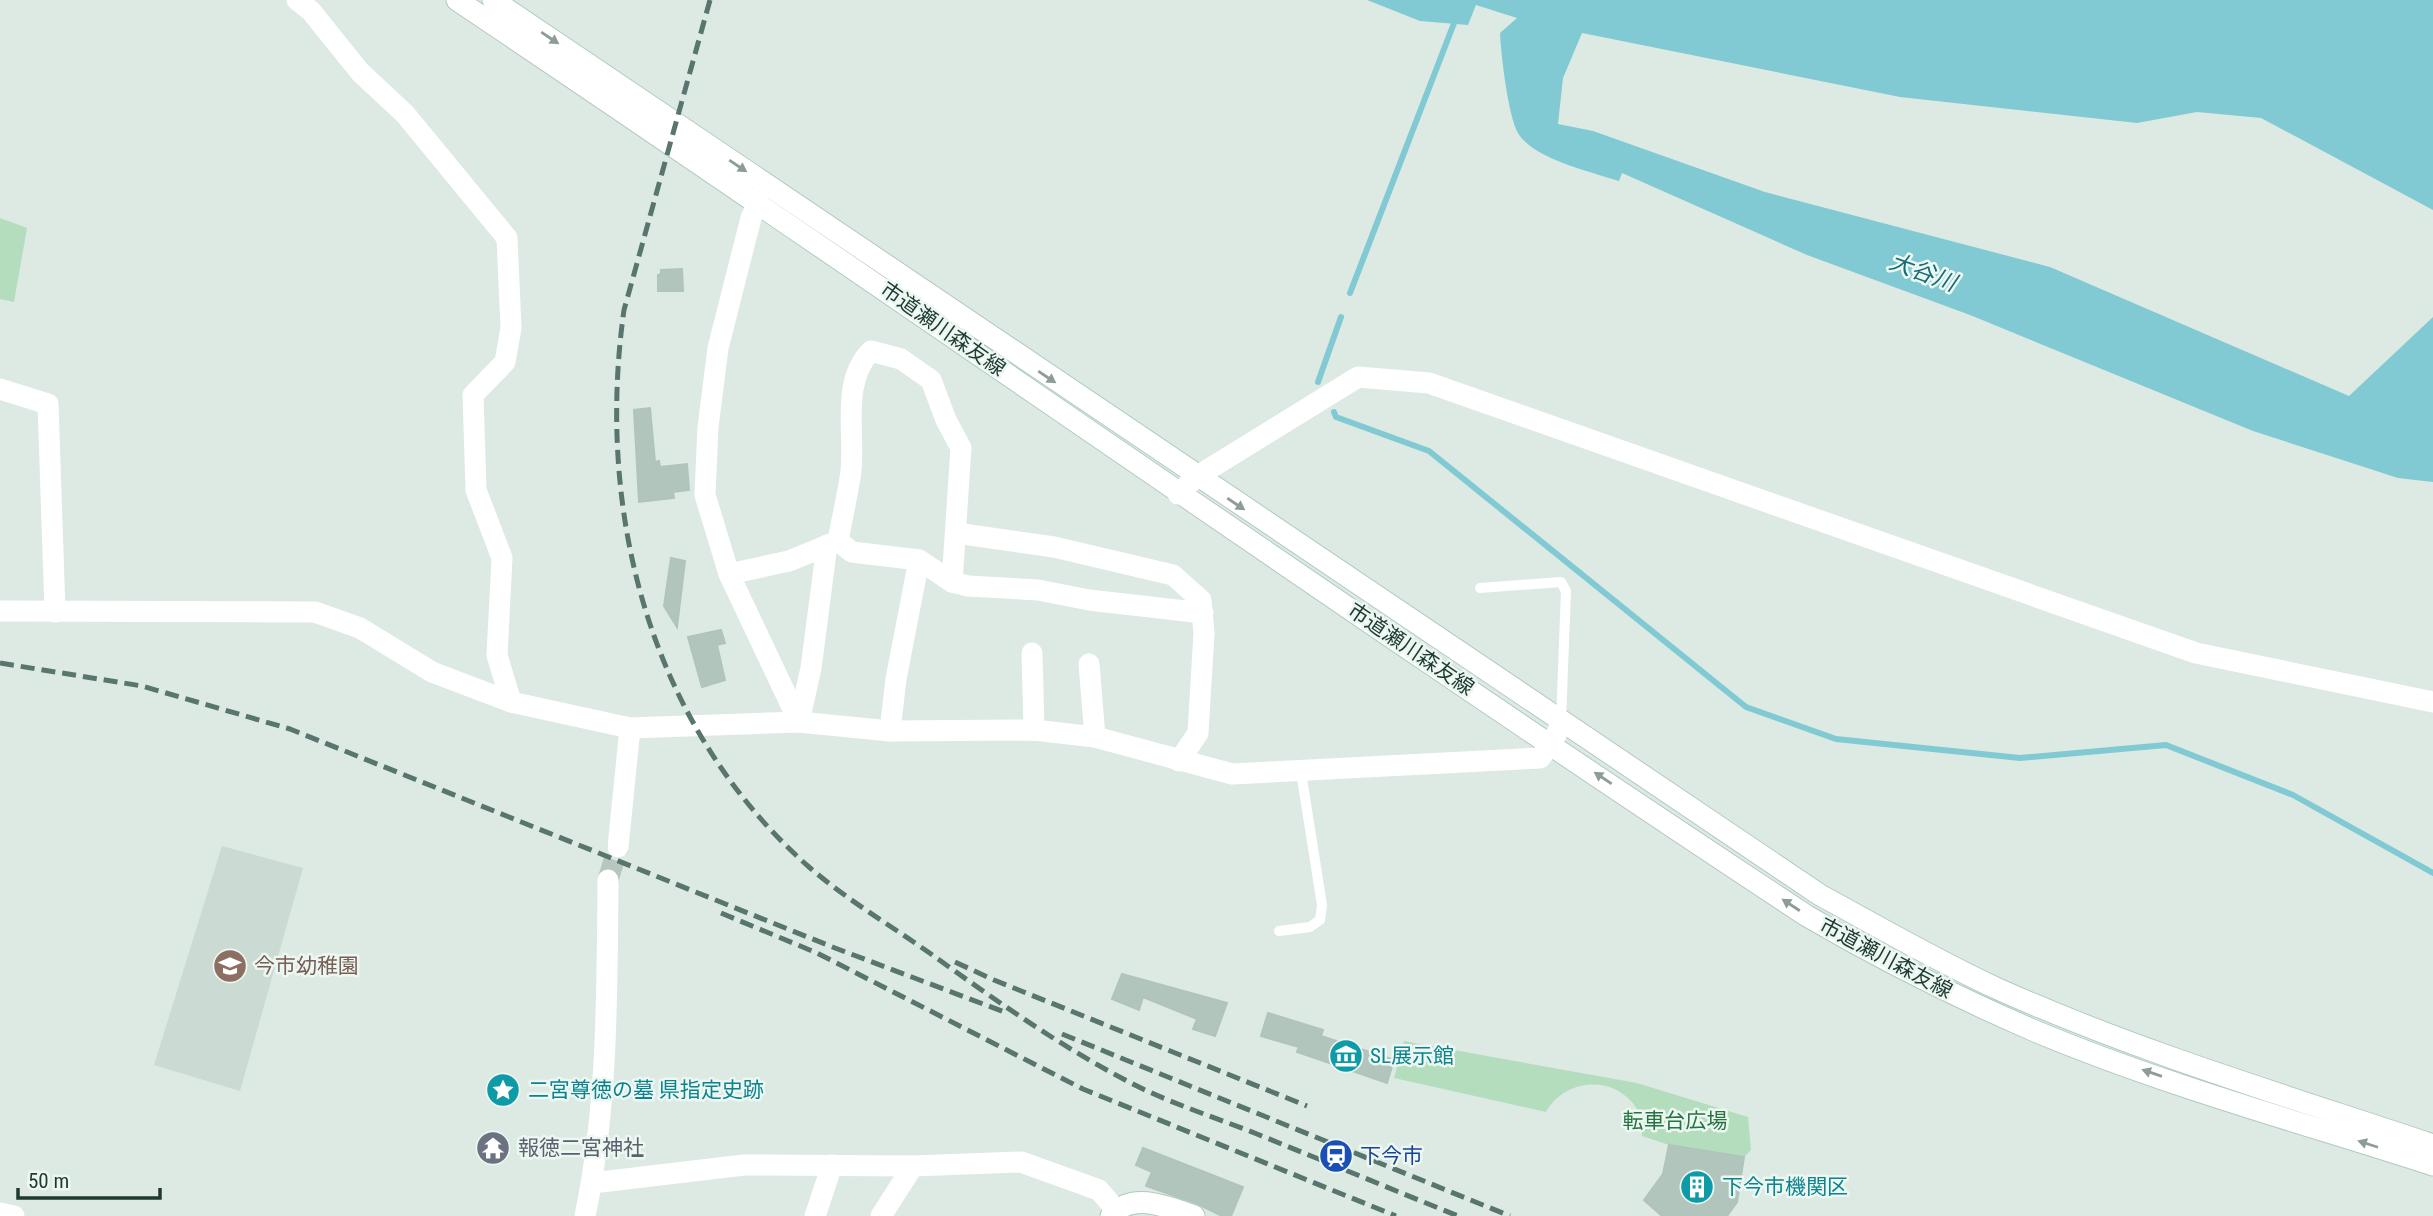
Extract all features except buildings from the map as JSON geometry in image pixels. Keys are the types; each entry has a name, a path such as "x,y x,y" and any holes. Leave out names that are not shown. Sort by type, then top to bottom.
{"street":[{"path":"297,0 311,11 360,72 405,114 507,238 511,328 505,362 473,394 476,490 502,558 497,655 511,702"},
{"name":"市道瀬川森友線","path":"457,0 758,203 1178,494 1807,916 1887,962 2036,1031 2094,1053 2433,1165"},
{"name":"市道瀬川森友線","path":"493,0 1195,477 1819,895 1997,988 2165,1056 2433,1145"},
{"path":"758,203 751,218 718,348 708,427 705,495 729,574 799,722"},
{"path":"799,722 833,543 851,470 852,393 860,362 871,351 901,359 931,380 946,421 961,448 951,582"},
{"path":"1178,494 1195,477 1358,377 1429,383 2196,653 2433,702"},
{"path":"0,389 48,404 55,612"},
{"path":"956,533 1054,547 1173,575 1201,600 1203,613 1198,733 1180,761"},
{"path":"729,574 789,561 833,543 852,552 919,560 951,582 1038,590 1089,600 1203,613"},
{"path":"890,731 896,679 919,560"},
{"path":"0,611 315,612 360,628 432,672 511,702 630,728 799,722 890,731 1034,730 1095,737 1232,774 1540,758 1552,744 1561,724"},
{"path":"1032,653 1034,730"},
{"path":"1089,664 1095,737"},
{"path":"618,847 630,728"},
{"path":"585,1216 592,1183 607,1015 608,880"},
{"path":"592,1183 744,1165 913,1166 1021,1162 1099,1190 1114,1213 1137,1201 1194,1216"},
{"path":"815,1216 832,1165"},
{"path":"881,1216 913,1166"},
{"path":"0,1213 14,1216"}],"lane":[{"path":"1480,587 1561,582 1566,591 1561,724"},
{"path":"1279,931 1310,927 1320,920 1322,905 1301,772"}],"shaded area":[{"name":"今市幼稚園","path":"222,846 303,868 240,1091 154,1065"}],"green space":[{"path":"0,218 27,228 14,302 0,299"},
{"name":"転車台広場","path":"1404,1041 1637,1083 1748,1117 1751,1150 1744,1157 1669,1145 1642,1136 1641,1118 1637,1109 1628,1098 1604,1086 1577,1087 1565,1092 1546,1112 1394,1078"}],"water":[{"name":"大谷川","path":"1367,0 2433,0 2433,210 2261,118 2197,112 2137,123 1900,97 1582,33 1563,78 1558,124 1593,131 1765,192 2050,267 2349,396 2433,317 2433,482 2398,478 2253,431 1970,315 1807,255 1622,173 1619,181 1549,157 1536,150 1518,133 1511,113 1500,33 1517,18 1476,5 1468,25 1420,21"}],"waterway":[{"path":"1350,293 1456,18"},
{"path":"1318,382 1341,317"},
{"path":"1334,412 1336,417 1429,451 1746,707 1836,739 2020,758 2166,745 2293,795 2433,873"}],"tunnel":[{"path":"608,880 618,847"}],"railway":[{"path":"710,0 624,310 617,387 618,464 628,539 646,613 673,683 709,750 754,812 823,879 1061,1043 1143,1089 1458,1216"},
{"path":"0,663 142,686 290,729 835,948 1007,1013"},
{"path":"721,913 817,953 1083,1089 1396,1216"},
{"path":"955,962 1307,1106"},
{"path":"1062,1034 1510,1216"}],"place":[{"name":"今市幼稚園","path":"230,966"},
{"name":"SL展示館","path":"1346,1056"},
{"name":"二宮尊徳の墓 県指定史跡","path":"503,1090"},
{"name":"報徳二宮神社","path":"493,1148"},
{"name":"下今市","path":"1336,1156"},
{"name":"下今市機関区","path":"1697,1187"}]}
